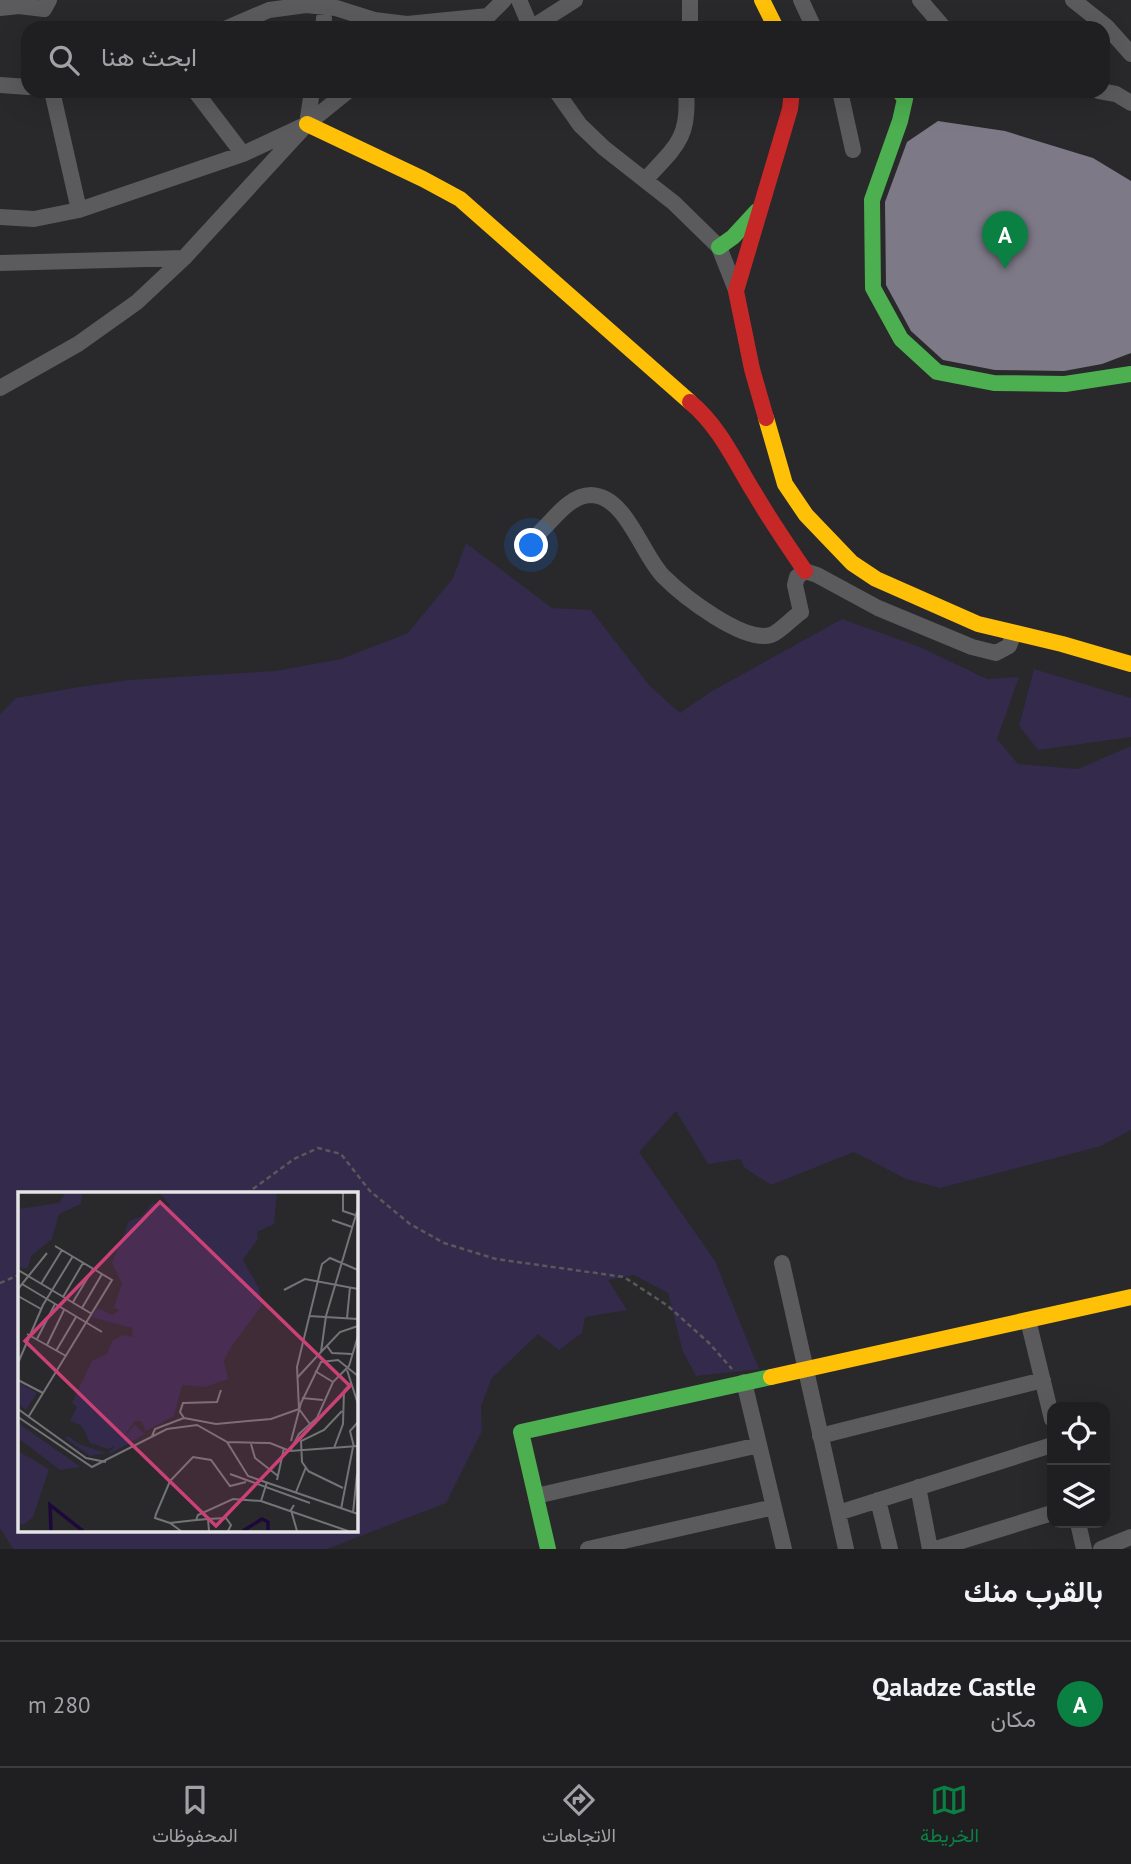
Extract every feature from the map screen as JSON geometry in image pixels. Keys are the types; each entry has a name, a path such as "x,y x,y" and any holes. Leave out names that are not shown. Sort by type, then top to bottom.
{"street":[{"path":"0,8 19,6 44,9 49,0"},
{"path":"481,21 504,0"},
{"path":"519,0 528,21"},
{"path":"542,21 575,0"},
{"path":"690,0 690,21"},
{"path":"762,0 772,21"},
{"path":"801,0 811,21"},
{"path":"920,0 938,21"},
{"path":"1073,0 1099,21"},
{"path":"237,21 257,7 306,5 336,8 382,21"},
{"path":"437,21 488,16"},
{"path":"1110,30 1131,54"},
{"path":"0,85 21,86"},
{"path":"1110,93 1131,103"},
{"path":"54,98 79,210"},
{"path":"200,98 243,154"},
{"path":"307,124 311,98"},
{"path":"0,388 78,344 137,302 184,258 307,124 339,98"},
{"path":"561,98 580,125 604,148 683,211 719,247 737,291 752,369 785,484 806,515 852,563 876,579 978,624 1131,664"},
{"path":"645,180 682,139 688,110 687,98"},
{"path":"737,291 791,98"},
{"path":"842,98 853,150"},
{"path":"904,98 900,121 872,200 873,288 901,339 937,372 994,383 1065,384 1131,374"},
{"path":"0,216 17,220 34,219 79,210 243,154 307,124"},
{"path":"307,124 386,163 432,182 460,199 702,412 725,442 755,495 805,571 878,608 972,647 996,653 1009,646 1013,633"},
{"path":"719,247 733,237 762,205"},
{"path":"0,263 184,258"},
{"path":"540,532 572,501 589,495 604,497 626,517 662,576 713,616 752,635 771,635 796,616 795,585 797,577 805,571"},
{"path":"782,1263 846,1549"},
{"path":"548,1549 521,1432 1131,1297"},
{"path":"1028,1320 1048,1402"},
{"path":"820,1436 1043,1380"},
{"path":"744,1382 784,1549"},
{"path":"536,1496 759,1445"},
{"path":"838,1513 1047,1447"},
{"path":"918,1488 933,1549 1047,1515"},
{"path":"878,1500 890,1549"},
{"path":"588,1549 774,1507"},
{"path":"1078,1528 1084,1549"},
{"path":"1101,1549 1131,1538"}],"path":[{"path":"249,1192 294,1159 318,1148 341,1154 370,1191 410,1224 444,1243 496,1259 624,1277 668,1306 709,1343 744,1382"},
{"path":"0,1283 18,1275"}],"shaded area":[{"path":"466,543 552,608 591,610 649,685 680,713 712,691 842,619 920,647 987,679 1019,677 997,739 1018,764 1078,769 1131,746 1131,1130 1101,1146 940,1188 906,1179 854,1152 771,1185 745,1168 740,1159 708,1164 676,1111 639,1152 715,1261 759,1369 696,1376 683,1352 668,1293 634,1275 608,1280 627,1310 585,1317 582,1333 559,1350 538,1334 492,1378 481,1406 482,1431 446,1503 327,1549 13,1549 0,1528 0,714 16,698 129,680 276,671 341,659 408,633 453,578"},
{"path":"1034,669 1131,698 1131,737 1038,750 1019,726"}],"building":[{"path":"938,121 1005,131 1093,158 1131,181 1131,353 1102,364 1064,371 995,370 943,360 911,331 886,285 885,202 907,142"}],"traffic: fast":[{"path":"904,98 900,121 872,200 873,288 901,339 937,372 994,383 1065,384 1131,374"},
{"path":"719,247 733,237 757,211"},
{"path":"548,1549 521,1432 771,1377"}],"traffic: slow":[{"path":"762,0 772,21"},
{"path":"307,124 460,199 690,402"},
{"path":"766,418 785,484 806,515 852,563 876,579 978,624 1131,664"},
{"path":"771,1377 1131,1297"}],"traffic: jam":[{"path":"766,418 752,369 736,291 791,98"},
{"path":"690,402 710,422 734,457 805,571"}],"place":[{"name":"Qaladze Castle","path":"1005,269"}]}
